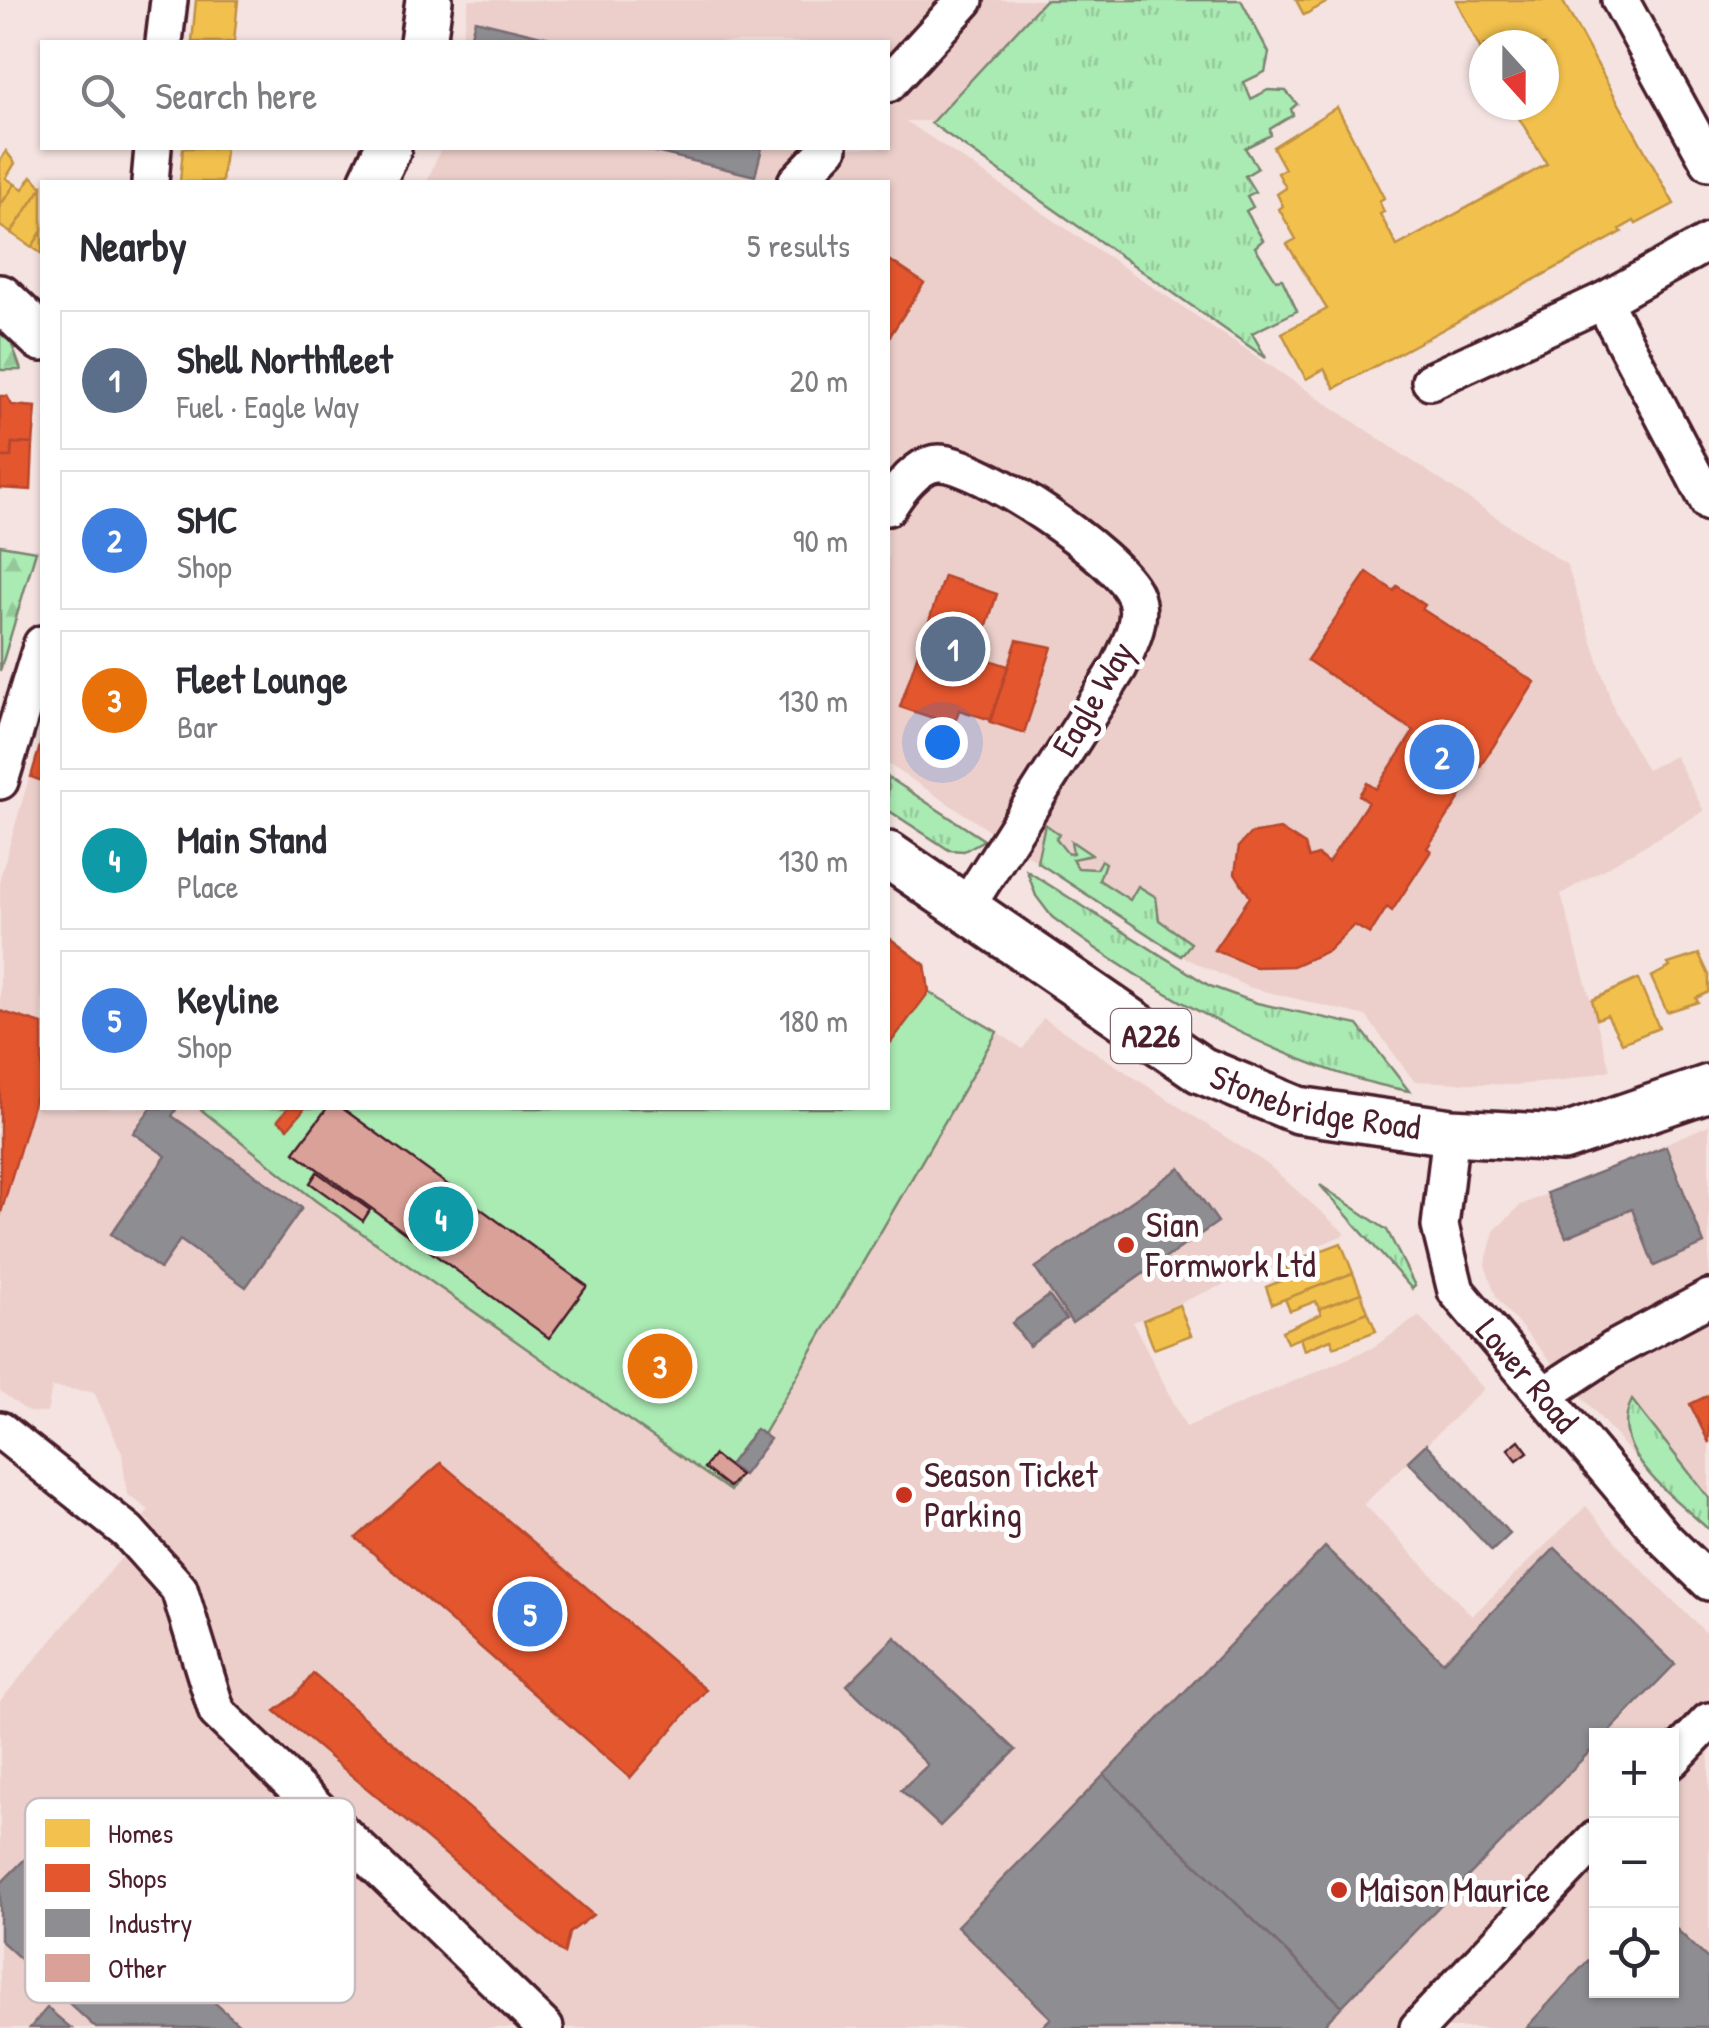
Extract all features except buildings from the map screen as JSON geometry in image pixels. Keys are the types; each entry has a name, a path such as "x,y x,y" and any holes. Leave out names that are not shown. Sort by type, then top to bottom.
{"main road":[{"path":"423,40 429,0"},
{"path":"373,180 387,150"},
{"path":"0,276 40,296"},
{"path":"0,298 40,336"},
{"name":"Stonebridge Road","path":"890,856 1201,1070 1298,1110 1451,1132"},
{"name":"A226","path":"1451,1132 1563,1138 1709,1088"}],"street":[{"path":"164,40 169,0"},
{"path":"890,82 965,0"},
{"path":"1620,0 1709,162"},
{"path":"150,180 153,150"},
{"path":"798,180 827,150"},
{"path":"1430,381 1603,301 1709,242"},
{"path":"1603,301 1701,489"},
{"name":"Eagle Way","path":"890,504 922,468 936,462 971,469 1103,554 1134,594 1138,614 1131,643 1118,667 965,909"},
{"path":"0,781 40,651"},
{"name":"Lower Road","path":"1451,1132 1440,1226 1456,1291 1665,1538 1709,1582"},
{"path":"1544,1395 1614,1349 1709,1298"},
{"path":"0,1430 128,1532 179,1589 218,1712 307,1798"},
{"path":"1679,1753 1709,1721"},
{"path":"355,1844 545,2028"},
{"path":"1418,2028 1589,1847"}],"shaded area":[{"path":"469,0 1045,0 933,121 906,121 1567,565 1615,713 1647,770 1675,756 1704,811 1561,894 1610,1070 1563,1081 1512,1085 1414,1081 1366,1016 1248,987 1181,956 890,765 890,180 428,180 440,150 890,150 890,40 461,40"},
{"path":"40,740 40,1110 202,1110 316,1201 730,1491 997,1032 1023,1049 1043,1018 1267,1164 1346,1234 1133,1322 1186,1427 1372,1348 1419,1316 1484,1389 1364,1504 1472,1616 1586,1506 1625,1553 1709,1636 1709,2028 0,2028 0,1701 151,1523 144,1517 149,1510 127,1494 122,1453 94,1392 52,1387 47,1413 28,1412 0,1391 0,878"},
{"path":"1709,1125 1709,1530 1638,1461 1507,1311 1496,1296 1485,1265 1494,1231 1521,1205"}],"green space":[{"path":"1045,0 1241,0 1269,53 1265,72 1244,82 1251,99 1268,90 1286,91 1297,104 1291,109 1293,115 1270,129 1271,135 1245,148 1258,168 1245,176 1255,192 1247,196 1253,207 1246,211 1263,240 1255,247 1276,280 1282,279 1297,311 1252,333 1266,358 931,123"},
{"path":"0,333 11,342 21,370 0,370"},
{"path":"0,545 36,551 0,671"},
{"path":"890,778 984,840 964,851 949,850 890,811"},
{"path":"1045,824 1059,834 1056,839 1068,854 1073,853 1071,841 1092,855 1072,859 1078,868 1096,869 1101,860 1105,863 1099,880 1130,900 1138,886 1156,897 1159,920 1191,943 1181,956 1037,862"},
{"path":"1027,871 1210,986 1257,1003 1358,1025 1409,1091 1317,1066 1222,1024 1176,998 1052,917 1036,896"},
{"path":"890,939 925,965 929,992 997,1032 730,1491 316,1201 202,1110 890,1110"},
{"path":"1320,1185 1387,1230 1415,1286 1412,1289"},
{"path":"1632,1400 1709,1498 1709,1530 1663,1489 1636,1456 1628,1438 1626,1419"}],"place":[{"name":"Shell Northfleet","path":"953,649"},
{"name":"SMC","path":"1442,757"},
{"name":"Main Stand","path":"441,1219"},
{"name":"Sian Formwork Ltd","path":"1126,1245"},
{"name":"Fleet Lounge","path":"660,1366"},
{"name":"Season Ticket Parking","path":"904,1495"},
{"name":"Keyline","path":"530,1614"},
{"name":"Maison Maurice","path":"1339,1890"}]}
